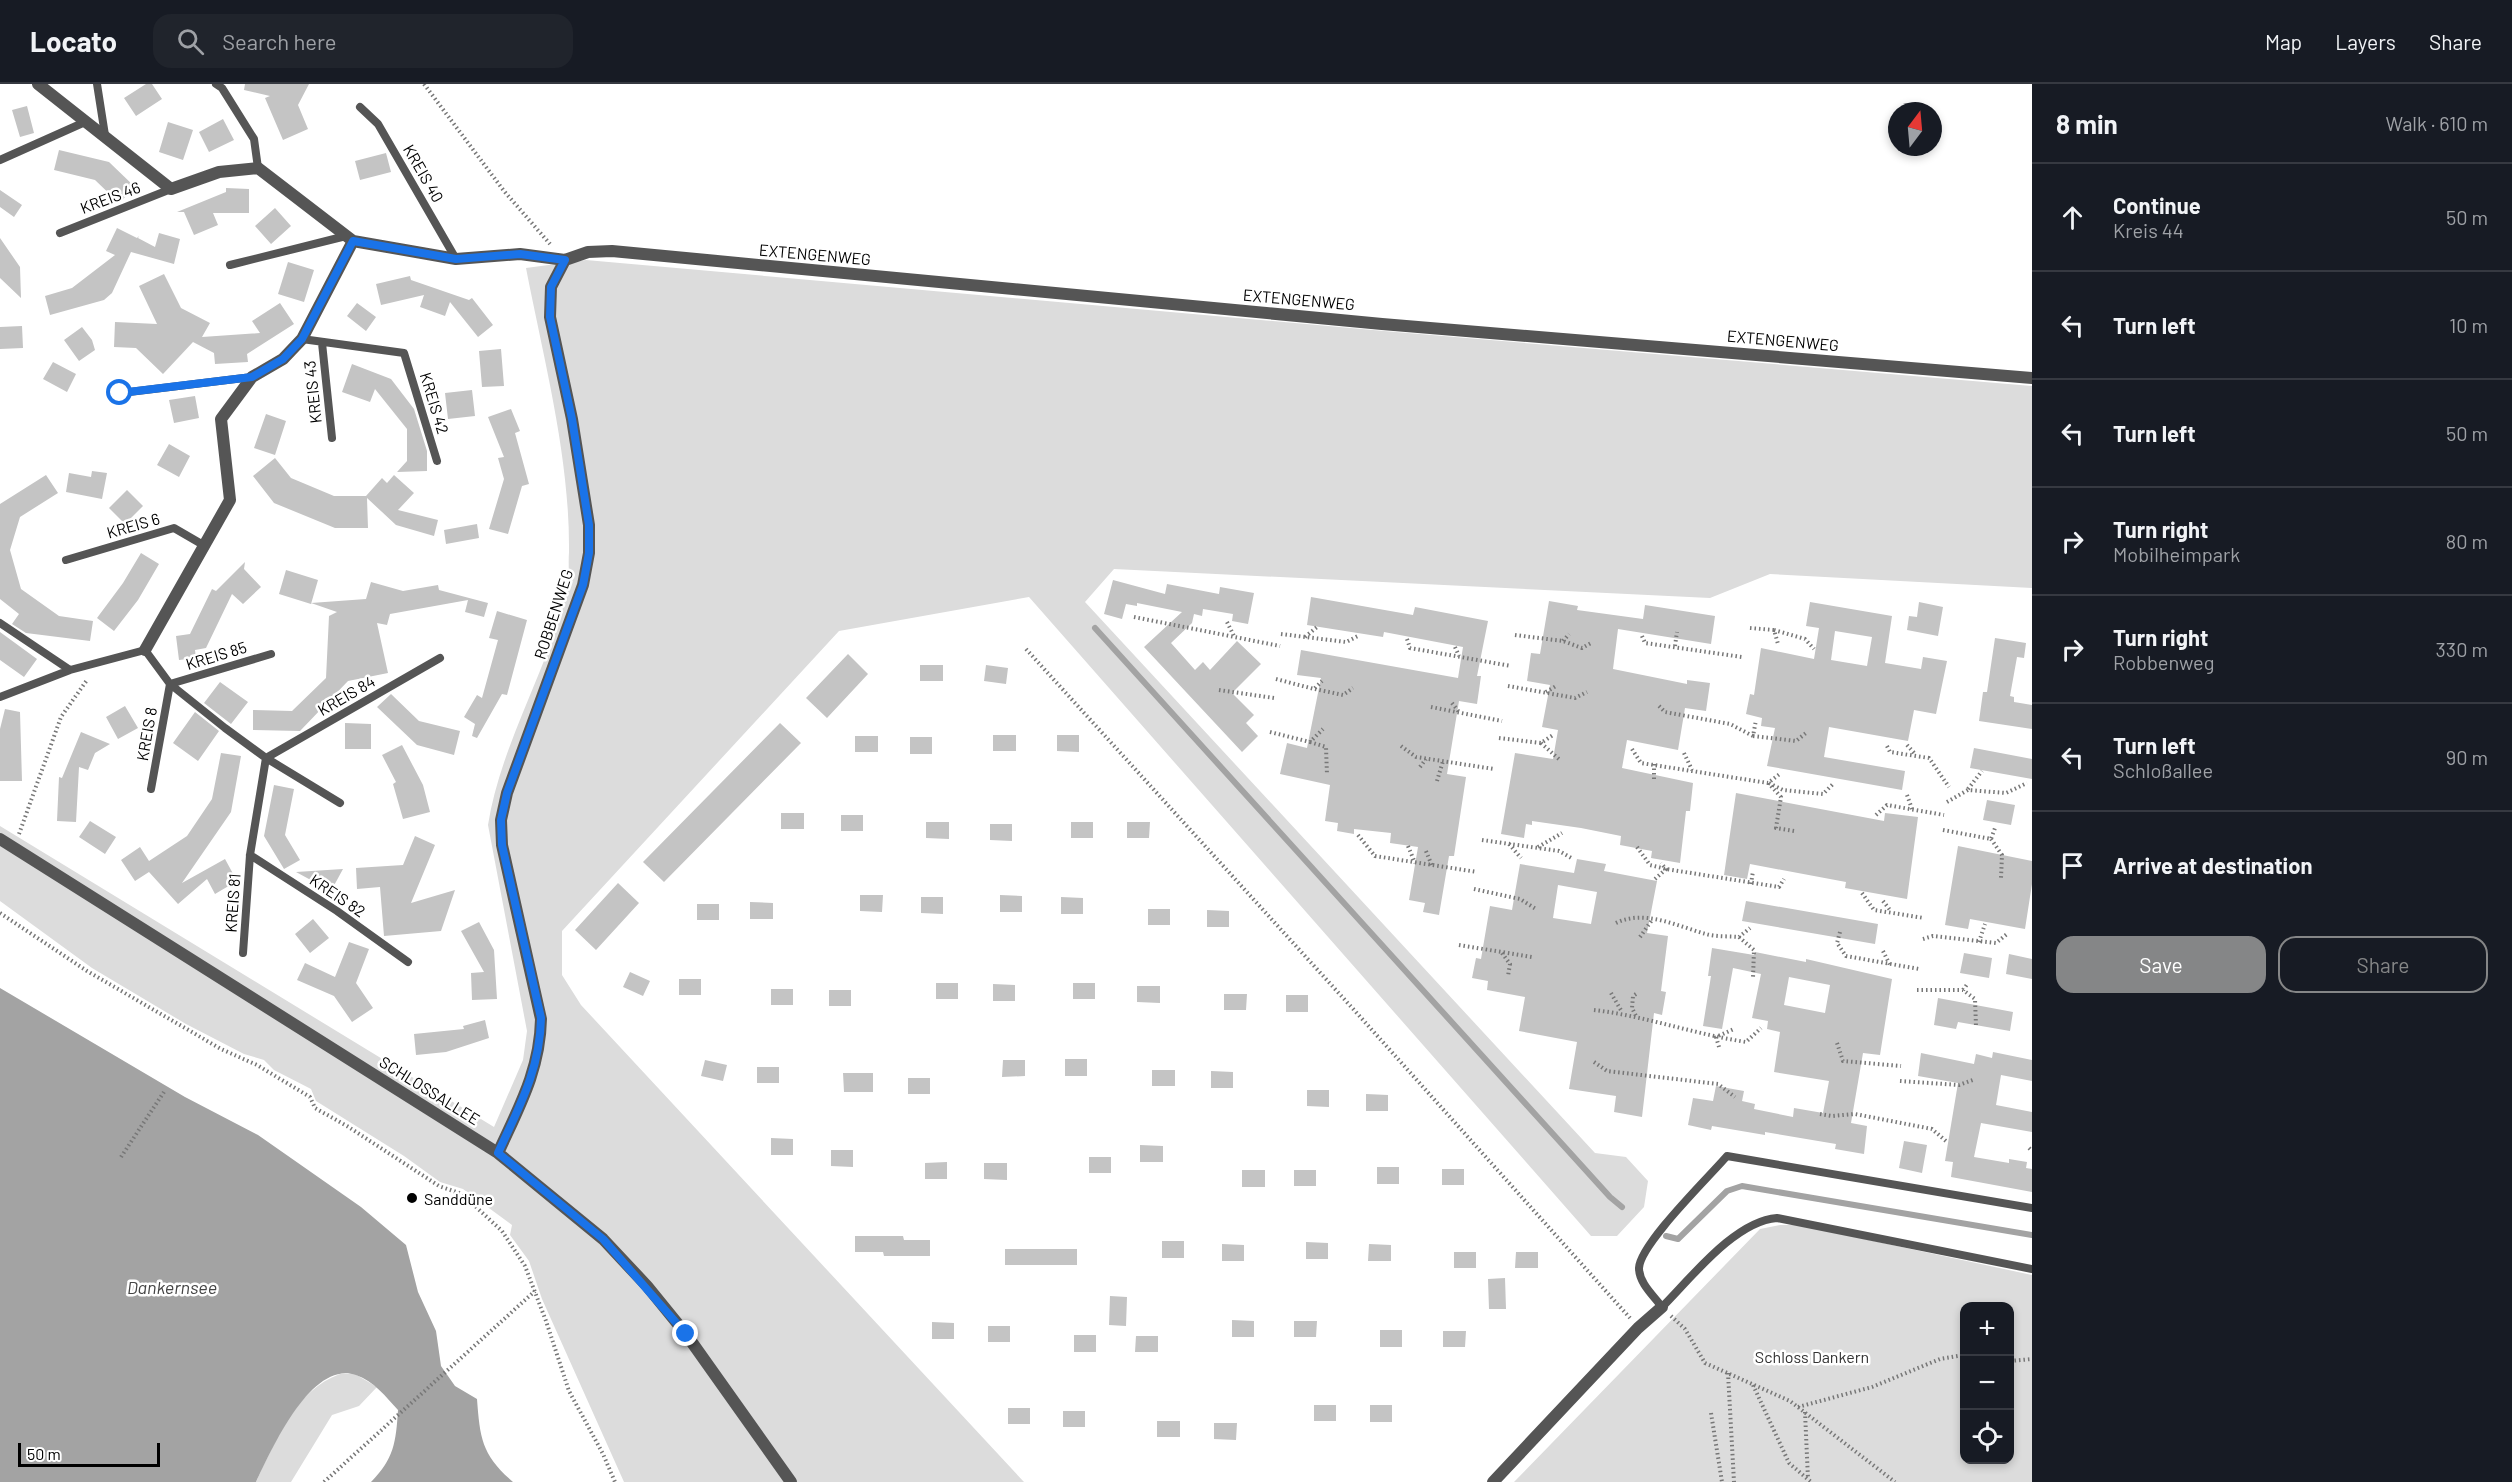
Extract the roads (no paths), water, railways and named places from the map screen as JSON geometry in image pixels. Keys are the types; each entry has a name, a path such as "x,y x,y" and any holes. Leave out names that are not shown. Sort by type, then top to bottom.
{"street":[{"path":"38,84 171,189 219,172 258,168 349,238 456,259 520,254 565,260"},
{"path":"145,650 230,500 221,419 252,377 283,359 302,339 349,238"},
{"name":"EXTENGENWEG","path":"565,260 588,252 612,251 1382,324 2032,378"},
{"name":"ROBBENWEG","path":"498,1153 530,1083 540,1047 541,1018 502,845 501,820 507,793 583,585 589,553 589,525 574,431 550,317 551,287 565,260"},
{"name":"SCHLOSSALLEE","path":"0,839 498,1153 603,1239 647,1286 686,1334 790,1482"},
{"path":"1493,1482 1638,1328 1662,1307"}],"lane":[{"path":"97,84 105,135"},
{"path":"216,84 222,88 254,139 258,168"},
{"name":"KREIS 40","path":"360,107 378,124 456,259"},
{"path":"0,160 85,122"},
{"name":"KREIS 46","path":"60,233 171,189"},
{"path":"230,266 349,238"},
{"path":"302,339 322,343"},
{"name":"KREIS 42","path":"322,343 404,353 437,461"},
{"name":"KREIS 43","path":"322,343 332,438"},
{"path":"120,393 252,377"},
{"name":"KREIS 6","path":"66,560 174,528 205,546"},
{"path":"0,624 70,670"},
{"path":"0,697 70,670 145,650 170,684 266,758 340,803"},
{"name":"KREIS 85","path":"170,684 271,654"},
{"name":"KREIS 84","path":"266,758 440,658"},
{"name":"KREIS 8","path":"151,789 170,684"},
{"name":"KREIS 81","path":"243,953 250,855 266,758"},
{"name":"KREIS 82","path":"250,855 337,911 408,962"},
{"path":"2032,1208 1727,1156 1646,1247 1641,1256 1641,1278 1662,1307 1737,1234 1755,1222 1766,1219 1793,1220 2032,1269"}],"water":[{"name":"Dankernsee","path":"0,988 185,1097 258,1135 361,1207 406,1245 418,1292 436,1331 441,1366 455,1386 477,1399 484,1445 495,1463 513,1482 371,1482 389,1458 396,1432 398,1410 368,1381 356,1375 339,1374 324,1381 295,1411 282,1430 256,1482 0,1482"}],"waterway":[{"path":"1095,628 1610,1197 1622,1207"},
{"path":"1666,1236 1678,1239 1727,1191 1742,1186 2032,1235"}],"place":[{"name":"Sanddüne","path":"412,1198"}],"park label":[{"name":"Schloss Dankern","path":"1812,1356"}]}
